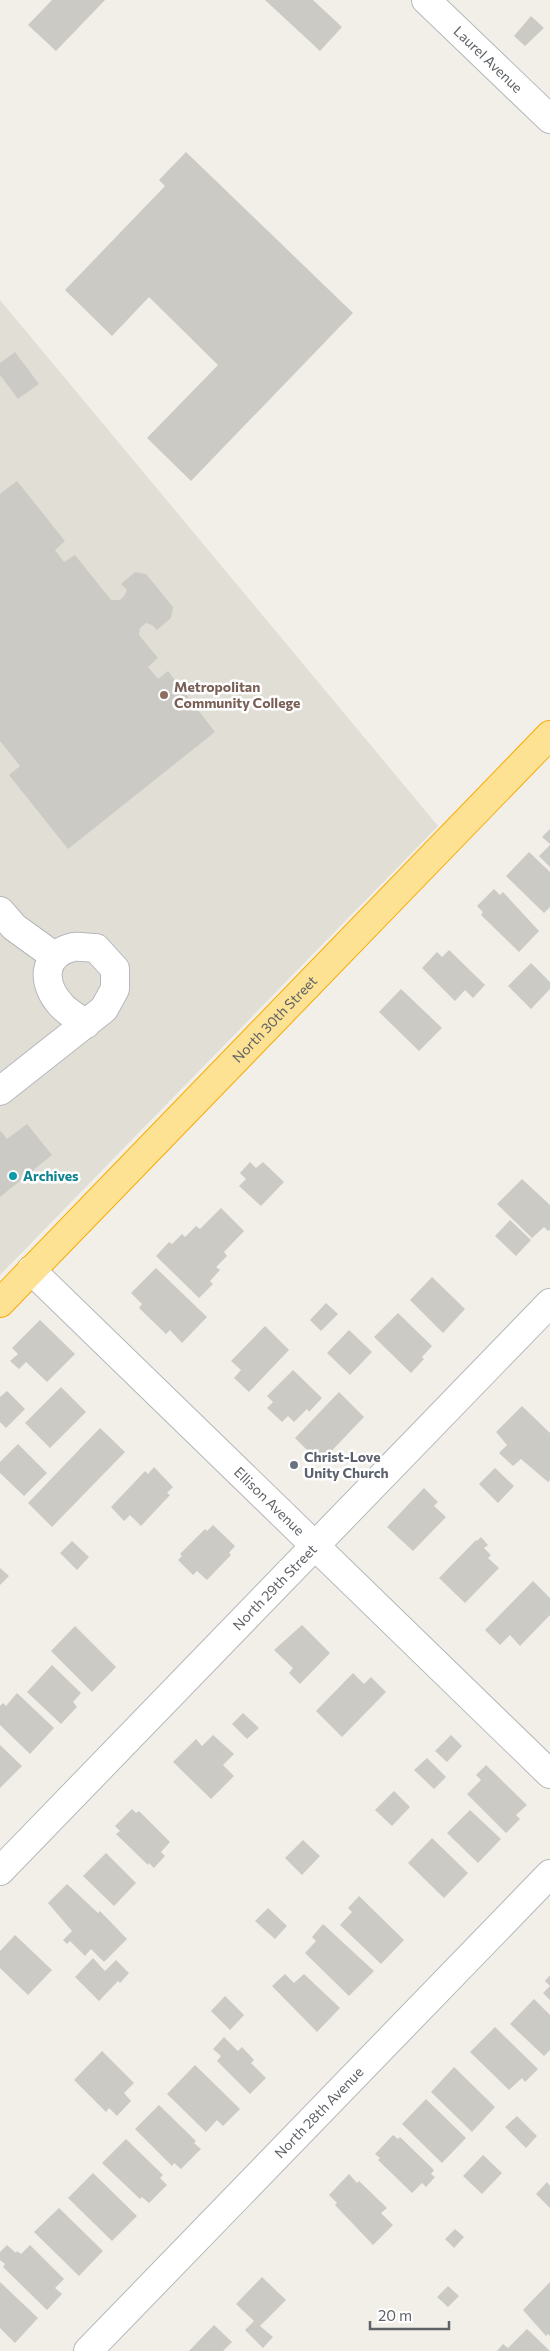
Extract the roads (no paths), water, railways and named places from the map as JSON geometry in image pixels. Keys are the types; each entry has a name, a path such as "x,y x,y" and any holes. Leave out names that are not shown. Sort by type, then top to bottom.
{"highway":[{"name":"North 30th Street","path":"0,1303 550,734"}],"street":[{"name":"Laurel Avenue","path":"426,0 550,119"},
{"path":"0,911 14,927 54,956"},
{"path":"0,1091 86,1024 104,1009 114,989 115,969 96,948 73,947 54,956 46,972 49,987 61,1006 86,1024"},
{"name":"Ellison Avenue","path":"31,1270 550,1774"},
{"name":"North 29th Street","path":"0,1871 550,1303"},
{"name":"North 28th Avenue","path":"88,2351 550,1874"}],"place":[{"name":"Metropolitan Community College","path":"164,695"},
{"name":"Archives","path":"13,1176"},
{"name":"Christ-Love Unity Church","path":"294,1465"}]}
